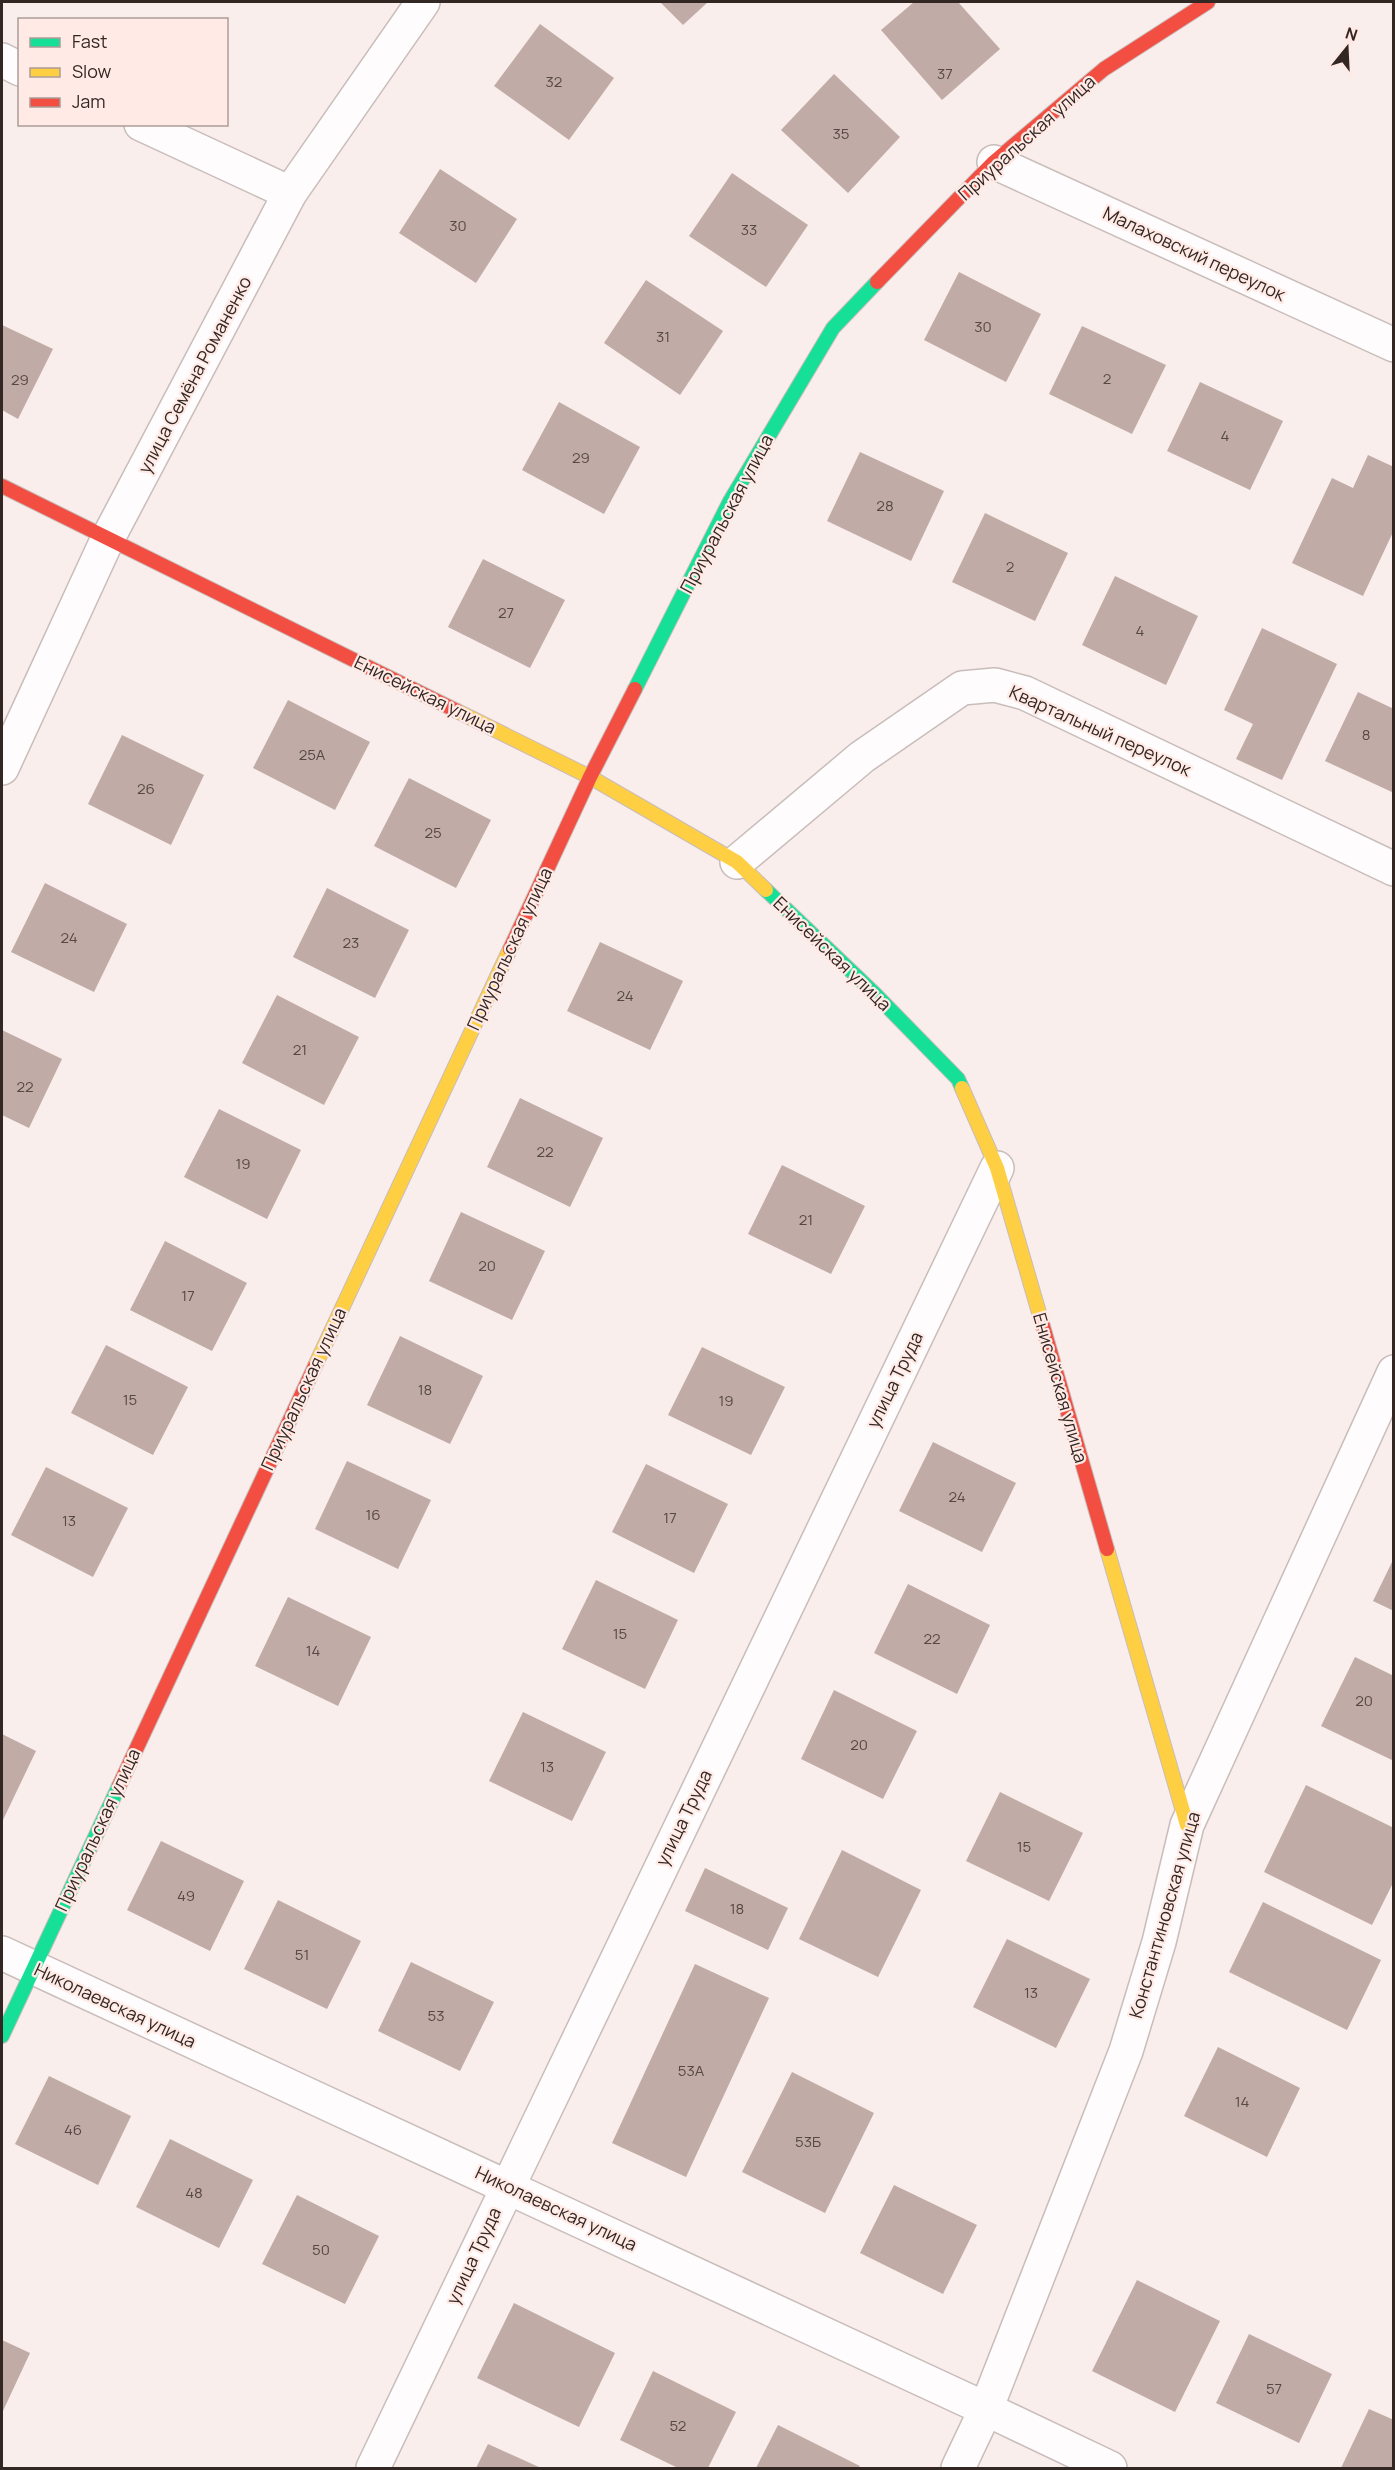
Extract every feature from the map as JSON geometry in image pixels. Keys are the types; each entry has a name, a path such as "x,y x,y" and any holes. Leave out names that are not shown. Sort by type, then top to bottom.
{"street":[{"name":"улица Семёна Романенко","path":"2,768 108,538 290,194 423,2"},
{"name":"Приуральская улица","path":"2,2036 590,777 730,501 833,328 994,162 1104,69 1208,2"},
{"path":"2,60 18,68"},
{"path":"145,126 290,194"},
{"name":"Малаховский переулок","path":"994,162 1394,345"},
{"name":"Енисейская улица","path":"2,486 590,777 737,862 874,993 958,1078 997,1168 1187,1826"},
{"name":"Квартальный переулок","path":"737,862 862,756 962,688 995,685 1025,693 1394,869"},
{"name":"улица Труда","path":"373,2469 997,1168"},
{"name":"Константиновская улица","path":"958,2469 986,2409 1126,2051 1159,1942 1187,1826 1394,1372"},
{"name":"Николаевская улица","path":"2,1953 986,2409 1110,2469"}],"building":[{"path":"660,2 708,2 683,25"},
{"path":"914,2 958,2 1000,49 942,100 881,30"},
{"path":"540,24 614,78 569,140 494,86"},
{"path":"834,74 900,137 848,193 781,130"},
{"path":"440,169 517,219 476,283 399,233"},
{"path":"732,173 808,225 766,287 689,236"},
{"path":"959,272 1041,314 1006,382 924,340"},
{"path":"646,280 723,331 680,395 604,343"},
{"path":"2,325 53,349 18,419 2,410"},
{"path":"1082,326 1166,365 1132,434 1049,394"},
{"path":"1200,382 1283,421 1250,490 1167,451"},
{"path":"559,402 640,447 604,514 522,470"},
{"path":"860,452 944,491 911,561 827,521"},
{"path":"1368,455 1394,467 1394,530 1363,596 1292,563 1332,478 1353,488"},
{"path":"985,513 1068,553 1035,621 952,582"},
{"path":"483,559 565,600 530,668 448,627"},
{"path":"1115,576 1198,616 1166,685 1082,645"},
{"path":"1262,628 1337,664 1282,780 1236,759 1253,724 1224,710"},
{"path":"1358,692 1394,709 1394,793 1325,761"},
{"path":"288,700 370,742 335,810 253,768"},
{"path":"122,735 204,775 171,845 88,804"},
{"path":"409,778 491,820 456,888 374,846"},
{"path":"45,883 127,924 94,992 11,952"},
{"path":"327,888 409,930 375,998 293,957"},
{"path":"600,942 683,981 650,1050 567,1011"},
{"path":"277,995 359,1037 324,1105 242,1063"},
{"path":"2,1030 62,1059 29,1128 2,1115"},
{"path":"520,1098 603,1138 570,1207 487,1167"},
{"path":"219,1109 301,1150 267,1219 184,1177"},
{"path":"782,1165 865,1206 831,1274 748,1234"},
{"path":"461,1212 545,1251 512,1320 429,1281"},
{"path":"165,1241 247,1283 212,1351 130,1310"},
{"path":"400,1336 483,1376 450,1444 367,1405"},
{"path":"106,1345 188,1387 153,1455 71,1413"},
{"path":"702,1347 785,1387 751,1455 668,1415"},
{"path":"933,1442 1016,1483 982,1552 899,1511"},
{"path":"347,1461 431,1500 398,1569 315,1529"},
{"path":"646,1464 728,1504 694,1573 612,1532"},
{"path":"46,1467 128,1508 93,1577 11,1535"},
{"path":"1394,1558 1394,1611 1373,1601"},
{"path":"596,1580 678,1620 645,1689 562,1649"},
{"path":"908,1584 990,1625 957,1694 874,1653"},
{"path":"288,1597 371,1637 338,1706 255,1666"},
{"path":"1355,1657 1394,1676 1394,1761 1321,1726"},
{"path":"834,1690 917,1731 883,1799 801,1759"},
{"path":"523,1712 606,1752 572,1821 489,1781"},
{"path":"2,1734 36,1751 2,1822"},
{"path":"1306,1785 1394,1828 1394,1881 1372,1925 1264,1872"},
{"path":"1000,1792 1083,1833 1049,1901 966,1861"},
{"path":"161,1841 244,1881 210,1951 127,1910"},
{"path":"842,1850 921,1890 878,1977 799,1939"},
{"path":"705,1868 788,1908 768,1950 685,1911"},
{"path":"278,1900 361,1941 327,2009 244,1969"},
{"path":"1263,1902 1381,1960 1347,2030 1229,1972"},
{"path":"1007,1939 1090,1979 1056,2048 973,2007"},
{"path":"411,1962 494,2002 460,2071 378,2031"},
{"path":"695,1964 769,1998 686,2177 612,2143"},
{"path":"1218,2047 1300,2088 1267,2157 1184,2116"},
{"path":"792,2072 874,2113 825,2213 742,2172"},
{"path":"49,2076 131,2116 98,2185 15,2144"},
{"path":"170,2139 253,2180 219,2248 136,2207"},
{"path":"894,2185 977,2225 943,2294 860,2253"},
{"path":"297,2195 379,2236 345,2304 262,2264"},
{"path":"1137,2280 1220,2321 1175,2412 1092,2371"},
{"path":"514,2303 615,2353 579,2427 477,2378"},
{"path":"1249,2334 1332,2374 1299,2443 1216,2403"},
{"path":"2,2340 30,2353 2,2413"},
{"path":"653,2371 736,2412 708,2468 678,2468 620,2440"},
{"path":"1369,2409 1394,2420 1394,2468 1341,2468"},
{"path":"778,2425 860,2466 858,2468 756,2468"},
{"path":"488,2444 541,2468 476,2468"}],"traffic: fast":[{"path":"635,689 730,501 833,328 877,282"},
{"path":"766,890 874,993 958,1079 962,1088"},
{"path":"2,2036 119,1786"}],"traffic: slow":[{"path":"457,711 590,777 737,862 766,890"},
{"path":"315,1366 510,949"},
{"path":"962,1088 997,1168 1042,1323"},
{"path":"1107,1549 1187,1825"}],"traffic: jam":[{"path":"877,282 994,162 1104,69 1208,2"},
{"path":"2,486 457,711"},
{"path":"510,949 590,777 635,689"},
{"path":"1042,1323 1107,1549"},
{"path":"119,1786 315,1366"}]}
